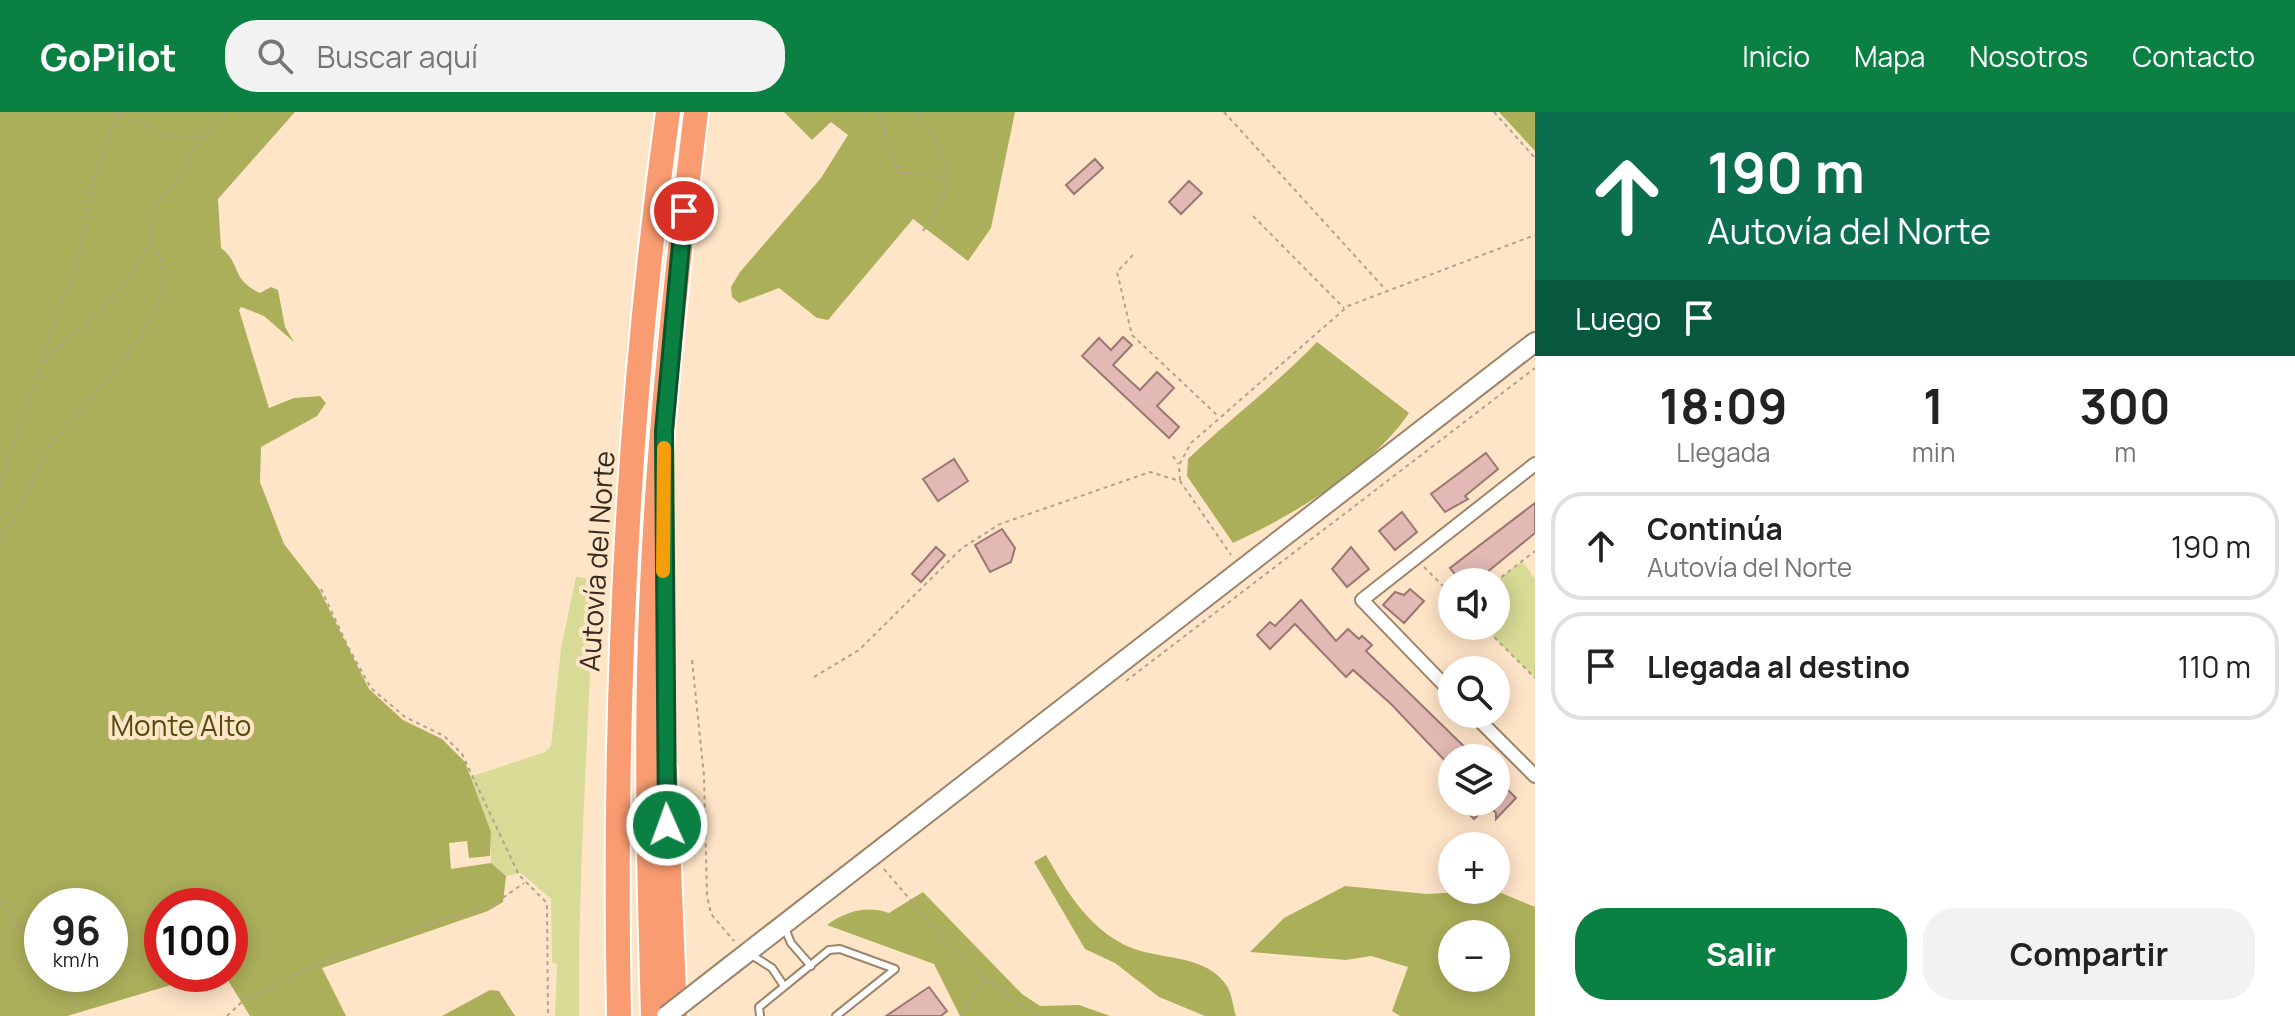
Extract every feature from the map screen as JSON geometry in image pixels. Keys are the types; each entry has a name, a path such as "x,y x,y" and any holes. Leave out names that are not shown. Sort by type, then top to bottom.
{"highway":[{"name":"Autovía del Norte","path":"619,1016 615,791 618,677 647,289 668,112"},
{"name":"Autovía del Norte","path":"653,1016 649,787 652,588 681,234 696,112"},
{"path":"664,431 665,763 675,1016"}],"main road":[{"path":"666,1016 1535,342"}],"street":[{"path":"1438,679 1362,600 1533,470"},
{"path":"1487,728 1535,776"}],"lane":[{"path":"784,926 791,943 811,966"},
{"path":"760,1016 759,1007 829,950 840,949 895,969 836,1016"},
{"path":"741,958 772,968 784,986"}],"path":[{"path":"41,364 103,307 132,273 149,244 153,209 185,169 203,137 226,112"},
{"path":"879,112 898,172 948,177"},
{"path":"918,112 948,161 948,177 934,215 921,234"},
{"path":"1224,112 1386,289"},
{"path":"1494,112 1535,158"},
{"path":"0,485 76,269 94,176 116,113 164,137 203,137"},
{"path":"1253,216 1344,309"},
{"path":"1179,465 1191,443 1218,416 1273,375 1344,309 1386,289 1535,235"},
{"path":"0,539 11,526 55,438 103,385 152,317 164,283 157,251 149,244"},
{"path":"1133,255 1117,272 1132,335 1218,416"},
{"path":"1173,456 1179,465 1180,481 1242,568"},
{"path":"814,677 859,650 962,548 1000,524 1150,472 1180,481"},
{"path":"1510,570 1535,551"},
{"path":"1415,557 1438,581"},
{"path":"321,589 371,688 405,717 444,736 462,754 525,882 547,903 548,1016"},
{"path":"1497,640 1535,678"},
{"path":"692,660 704,776 707,896 718,924 741,958"},
{"path":"874,855 928,922 985,979 1038,1016"},
{"path":"227,1016 249,995 276,987 304,970 442,920 487,909 525,882"},
{"path":"0,902 24,933"},
{"path":"961,1016 985,979"},
{"path":"68,992 79,1007"}],"green space":[{"name":"Monte Alto","path":"0,112 295,112 218,199 221,248 251,288 260,293 271,287 278,290 285,327 294,342 264,316 241,307 239,310 269,408 294,398 320,396 326,403 317,416 261,447 260,482 284,544 319,589 369,689 403,720 442,739 465,762 491,832 490,856 469,858 467,841 449,843 451,869 491,863 506,876 503,902 488,911 322,968 346,1016 250,1016 235,992 248,992 248,888 144,888 144,992 148,992 67,1016 0,1016"},
{"path":"784,112 1015,112 991,228 968,261 913,219 828,320 817,318 779,288 739,303 732,297 731,287 740,272 821,178 848,135 831,122 812,140"},
{"path":"1499,112 1535,112 1535,151"},
{"path":"1317,342 1409,413 1374,453 1353,471 1305,505 1233,543 1187,476 1188,459"},
{"path":"1522,561 1535,579 1535,678 1497,640 1510,640 1510,570"},
{"path":"576,577 594,579 582,852 579,1016 555,1016 557,964 552,963 551,899 521,873 506,876 491,863 491,832 470,777 545,752 551,746 561,648"},
{"path":"1046,855 1069,893 1097,926 1134,949 1205,967 1227,986 1236,1016 1205,1016 1159,997 1115,963 1085,949 1034,862"},
{"path":"1345,886 1438,893 1438,904 1510,904 1510,897 1535,907 1535,1016 1400,1016 1392,1011 1408,967 1371,956 1346,960 1250,952 1284,918"},
{"path":"923,892 1022,994 1040,1006 1079,1005 1110,1016 960,1016 934,964 827,925 857,911 889,913"},
{"path":"490,990 499,991 515,1016 442,1016"}],"building":[{"path":"1095,159 1103,168 1074,194 1066,185"},
{"path":"1189,181 1202,193 1181,214 1169,202"},
{"path":"1123,337 1132,345 1113,365 1140,390 1157,372 1174,388 1157,406 1179,427 1169,438 1082,356 1099,338 1111,350"},
{"path":"1486,453 1498,469 1465,496 1468,499 1445,512 1431,494"},
{"path":"954,459 968,481 938,501 923,479"},
{"path":"1535,503 1535,533 1492,568 1450,568"},
{"path":"1402,512 1417,532 1395,550 1379,531"},
{"path":"1002,529 1015,548 1011,562 990,572 975,545"},
{"path":"936,547 945,555 921,582 912,574"},
{"path":"1351,547 1369,569 1347,587 1332,569"},
{"path":"1410,589 1424,601 1404,623 1383,605 1395,592 1404,595"},
{"path":"1301,600 1336,641 1348,629 1359,639 1362,636 1372,645 1366,651 1438,721 1438,728 1445,728 1462,744 1438,744 1438,753 1353,670 1346,677 1295,624 1270,649 1257,635 1270,622 1275,626"},
{"path":"929,987 947,1011 941,1016 886,1016"}],"slow traffic":[{"path":"663,571 664,448"}],"route":[{"path":"667,825 664,431 684,211"}]}
